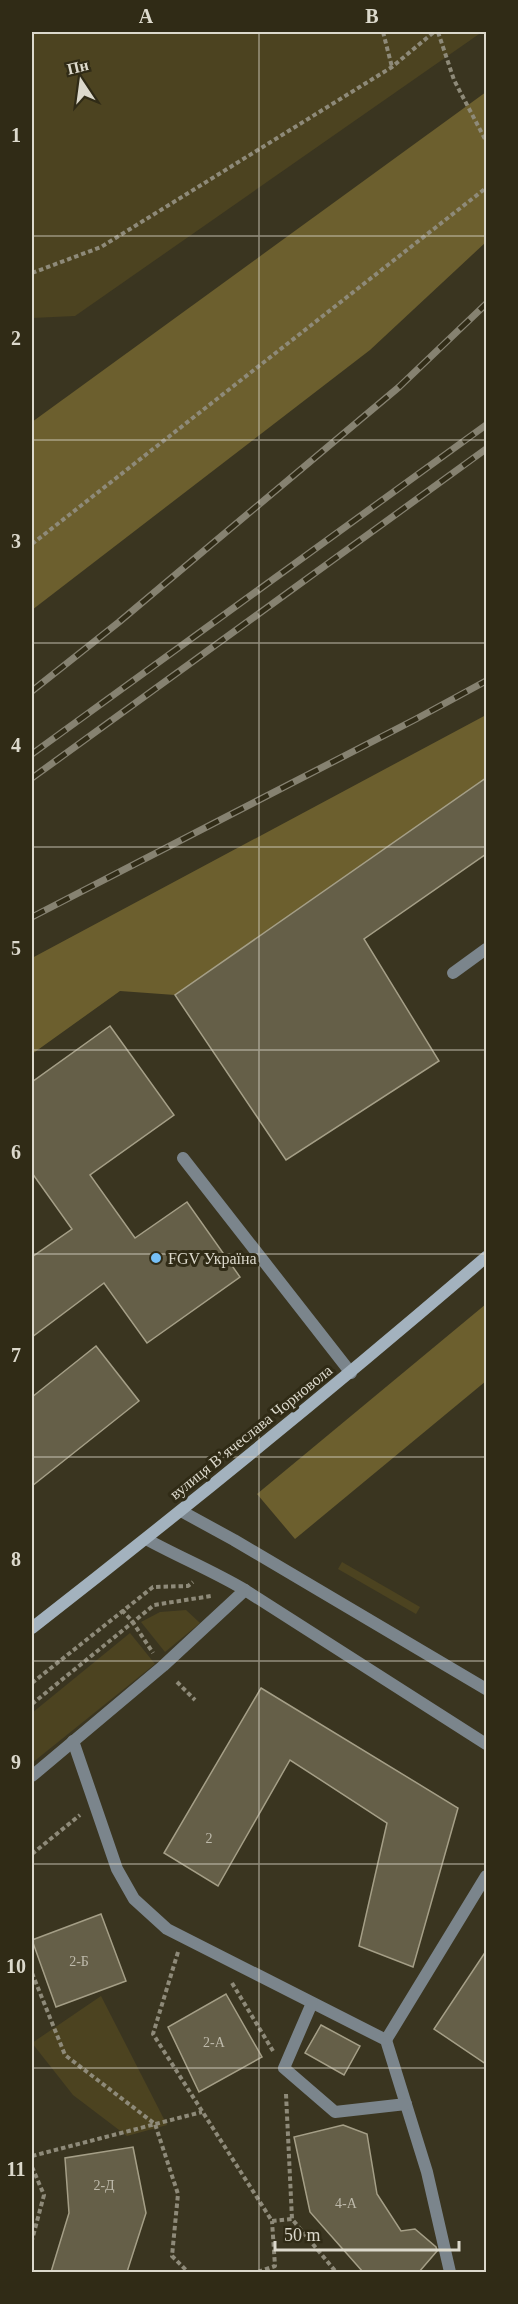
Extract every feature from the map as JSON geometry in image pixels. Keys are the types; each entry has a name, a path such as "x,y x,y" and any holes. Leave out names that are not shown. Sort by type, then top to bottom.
{"main road":[{"name":"вулиця Вʼячеслава Чорновола","path":"32,1628 351,1373 486,1257"}],"lane":[{"path":"453,973 486,949"},
{"path":"183,1158 351,1373"},
{"path":"181,1511 486,1689"},
{"path":"146,1539 245,1590 486,1744"},
{"path":"32,1776 163,1666 245,1590"},
{"path":"73,1741 117,1869 134,1899 167,1929 386,2040 427,2172 450,2272"},
{"path":"386,2040 486,1876"},
{"path":"312,2003 284,2068 336,2112 406,2104"}],"path":[{"path":"383,32 392,67"},
{"path":"32,273 100,247 392,67 436,32 454,80 486,141"},
{"path":"32,544 486,188"},
{"path":"32,1683 153,1587 188,1586 206,1570"},
{"path":"32,1704 154,1605 245,1590"},
{"path":"122,1610 159,1662"},
{"path":"177,1682 195,1700"},
{"path":"32,1854 95,1804"},
{"path":"183,1937 153,2034 272,2221 275,2266 258,2272"},
{"path":"32,1973 65,2055 155,2124 178,2194 172,2256 188,2272"},
{"path":"32,2156 202,2112"},
{"path":"32,2167 44,2195 32,2240"},
{"path":"272,2221 292,2219 336,2272"}],"shaded area":[{"path":"32,32 482,32 75,316 32,318"},
{"path":"486,92 486,242 370,350 32,610 32,422"},
{"path":"486,715 486,778 175,995 120,991 32,1054 32,958"},
{"path":"486,1304 486,1381 295,1539 257,1494"},
{"path":"342,1562 420,1607 416,1614 338,1569"},
{"path":"186,1610 200,1623 165,1652 141,1622 160,1612"},
{"path":"130,1633 155,1664 32,1763 32,1713"},
{"path":"101,1996 167,2125 127,2136 73,2095 32,2043"}],"building":[{"path":"486,778 486,854 364,939 439,1061 286,1160 175,995"},
{"path":"110,1026 174,1115 90,1175 135,1238 187,1202 240,1277 147,1343 104,1283 32,1337 32,1257 72,1229 32,1173 32,1082"},
{"path":"96,1346 139,1401 32,1486 32,1397"},
{"path":"261,1688 458,1808 413,1967 359,1946 387,1823 290,1760 218,1886 164,1853"},
{"path":"101,1914 126,1981 56,2007 32,1940"},
{"path":"486,1951 486,2064 434,2029"},
{"path":"226,1994 262,2057 199,2092 168,2027"},
{"path":"321,2025 360,2046 344,2075 305,2053"},
{"path":"343,2125 367,2134 377,2194 401,2231 415,2229 436,2247 437,2251 419,2272 363,2272 310,2212 294,2137"},
{"path":"133,2147 146,2213 127,2272 51,2272 69,2213 65,2158"}],"railway":[{"path":"32,691 119,622 399,387 486,304"},
{"path":"32,754 486,425"},
{"path":"32,778 486,449"},
{"path":"32,917 486,681"}],"place":[{"name":"FGV Україна","path":"156,1258"}]}
